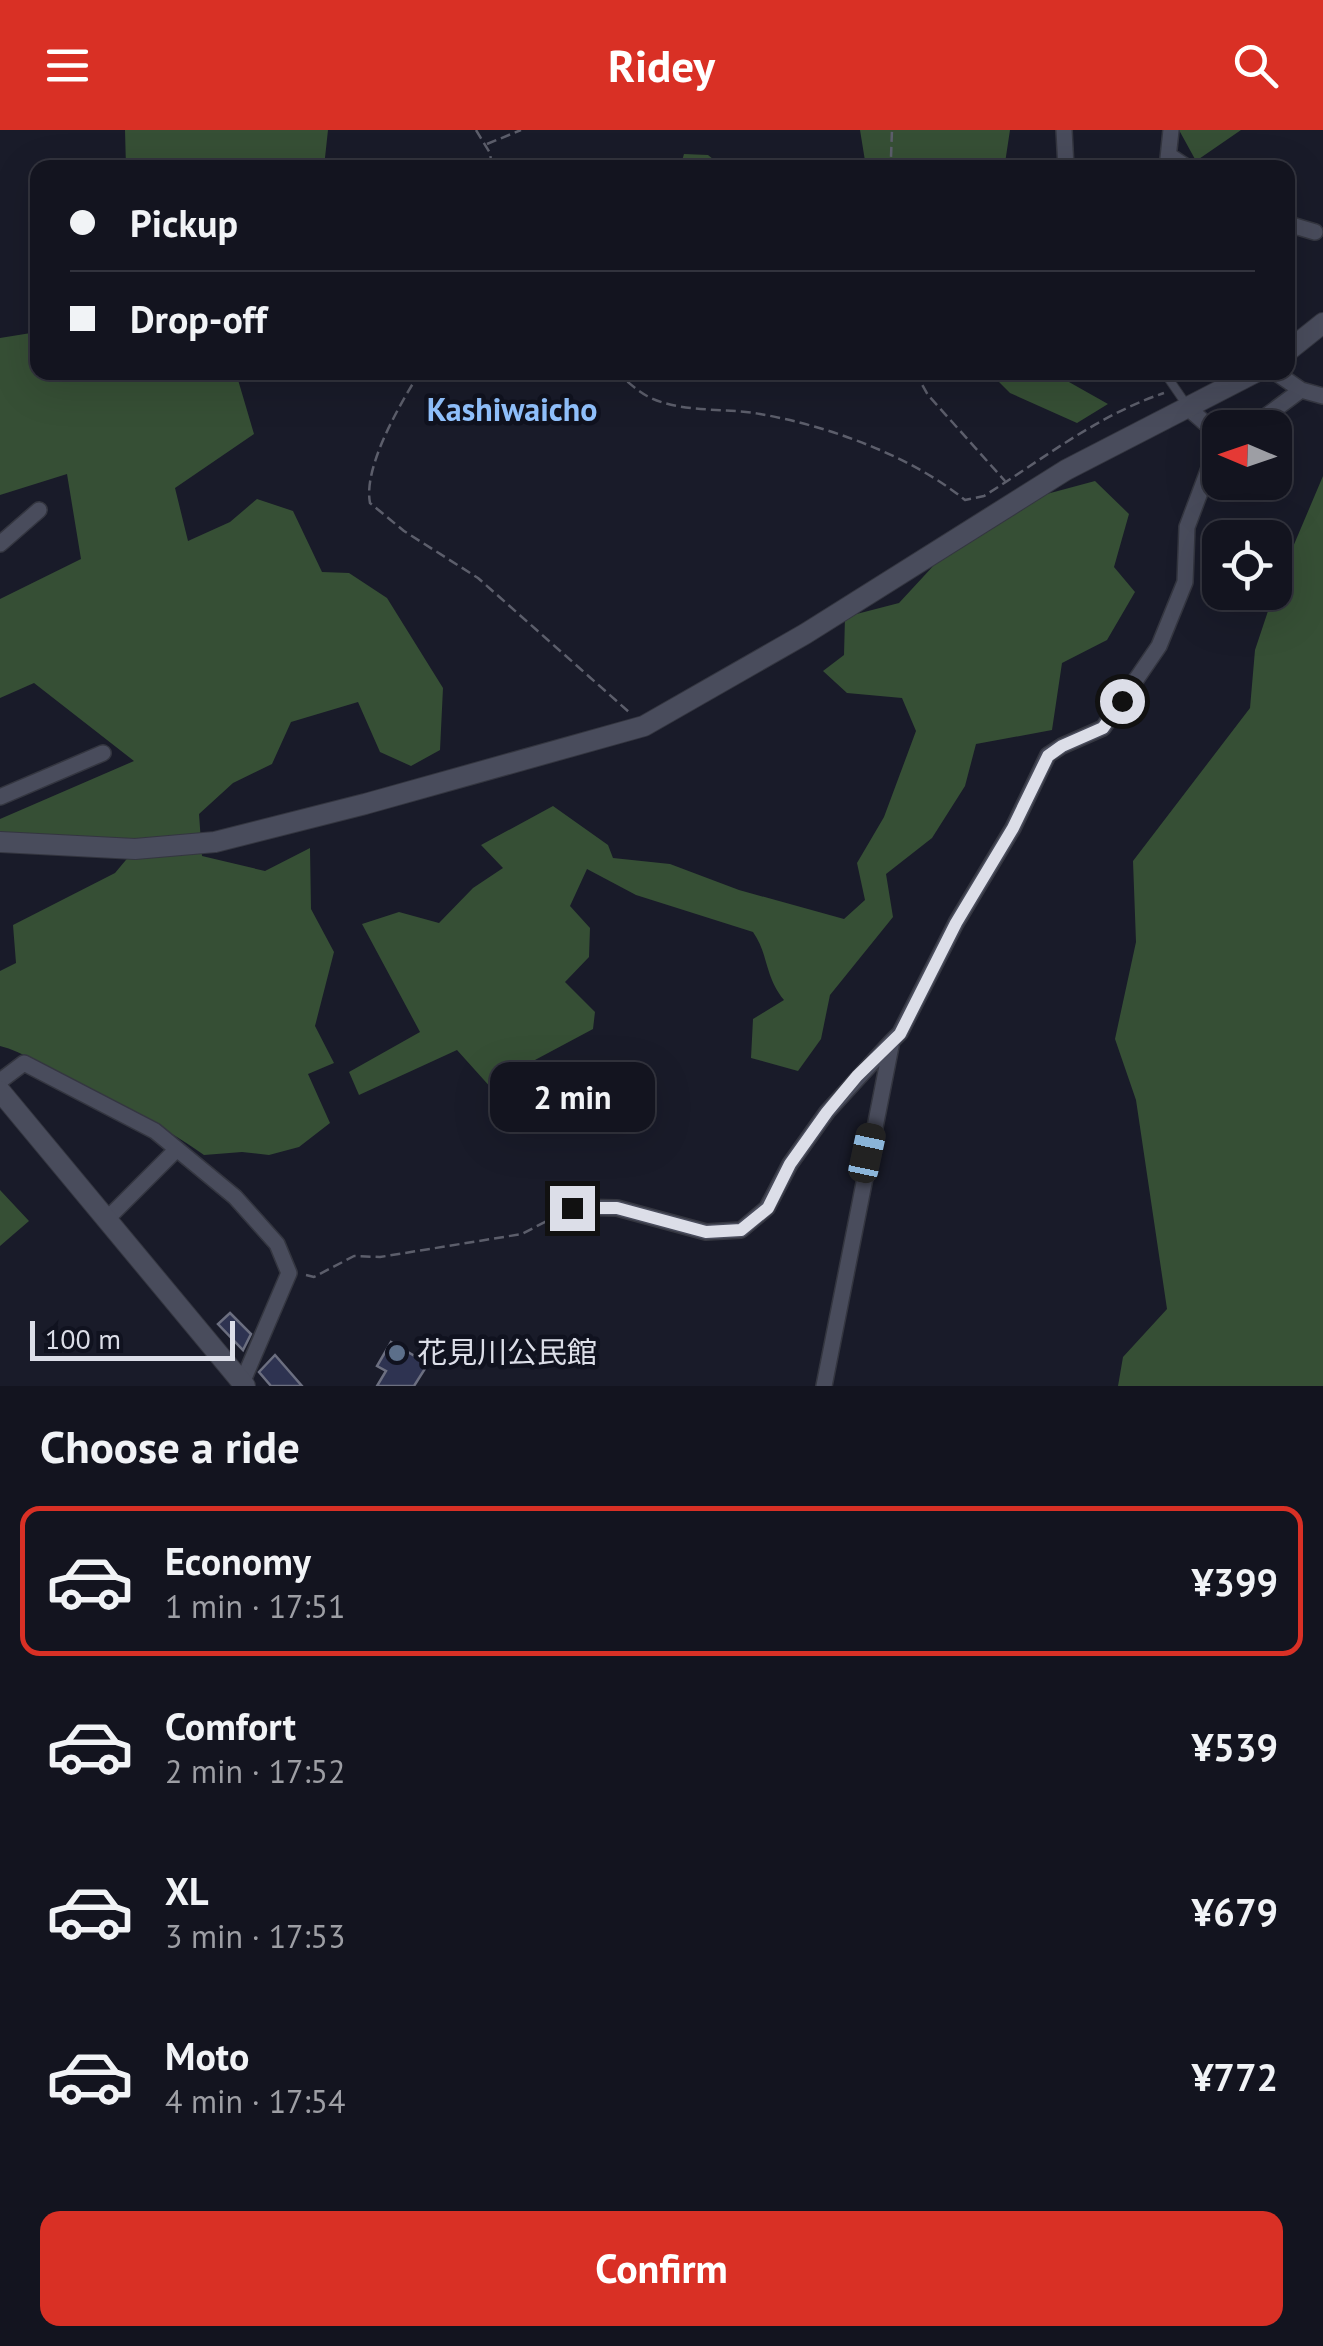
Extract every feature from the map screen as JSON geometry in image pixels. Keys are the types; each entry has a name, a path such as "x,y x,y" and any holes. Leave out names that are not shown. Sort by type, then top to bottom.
{"street":[{"path":"1064,130 1066,160"},
{"path":"1168,160 1171,130"},
{"path":"1295,226 1315,232"},
{"path":"1295,345 1323,323"},
{"path":"0,842 136,850 215,842 644,726 805,634 1066,470 1241,380"},
{"path":"1286,380 1300,390 1323,396"},
{"path":"1274,410 1300,390"},
{"path":"1188,408 1202,421"},
{"path":"572,1208 617,1208 706,1232 741,1230 768,1208 790,1164 827,1112 900,1034 1048,756 1103,728 1159,646 1184,582 1188,527 1202,488"},
{"path":"0,544 39,510"},
{"path":"0,797 103,753"},
{"path":"824,1386 892,1041"},
{"path":"0,1081 24,1063 155,1131 235,1196 277,1244 289,1273 243,1385 0,1092"},
{"path":"107,1218 177,1149"}],"lane":[{"path":"1169,380 1188,408"}],"path":[{"path":"476,130 490,160"},
{"path":"486,145 521,130"},
{"path":"889,160 892,130"},
{"path":"416,380 372,471 370,503 404,531 478,578 644,726"},
{"path":"626,380 646,396 667,403 760,414 894,456 925,470 965,500 984,496 1090,426 1132,404 1175,390"},
{"path":"920,380 928,395 1006,482"},
{"path":"289,1273 314,1277 354,1256 380,1257 522,1234 572,1208"}],"green space":[{"path":"125,130 328,130 325,160 126,160"},
{"path":"860,130 1010,130 1005,160 865,160"},
{"path":"1179,130 1241,130 1197,160"},
{"path":"684,154 708,155 714,160 682,160"},
{"path":"30,333 30,380 238,380 254,434 175,488 188,541 230,522 257,499 293,511 322,572 349,573 387,598 443,688 440,750 411,766 380,752 358,702 291,722 272,764 233,783 199,814 202,856 265,871 310,848 311,909 334,952 315,1026 334,1063 308,1074 330,1123 299,1147 269,1155 204,1155 135,1113 0,1046 0,971 16,963 13,925 115,873 141,842 0,834 0,819 134,761 34,683 0,698 0,599 81,559 67,474 0,495 0,338"},
{"path":"997,380 1065,380 1108,404 1077,423 1010,393"},
{"path":"1323,476 1323,1386 1118,1386 1123,1357 1167,1309 1136,1100 1115,1039 1136,942 1133,861 1250,708 1255,650 1268,610 1292,610 1292,549"},
{"path":"1095,481 1129,514 1114,567 1135,592 1107,640 1062,663 1052,730 976,744 965,786 932,838 886,874 893,917 830,995 821,1039 798,1071 751,1058 753,1019 784,1000 753,932 636,895 587,869 570,906 590,928 589,957 565,982 595,1012 593,1029 535,1060 519,1119 457,1050 359,1095 349,1072 420,1032 362,924 399,912 439,923 473,888 503,868 481,845 553,806 608,845 613,858 670,864 739,890 844,919 865,900 857,863 884,817 916,731 902,698 847,693 823,671 844,655 845,617 899,603 984,511"},
{"path":"0,1190 29,1221 0,1246"}],"building":[{"path":"230,1313 251,1334 243,1350 218,1324"},
{"name":"花見川公民館","path":"391,1342 428,1364 414,1386 377,1386 386,1371 377,1366"},
{"path":"275,1355 302,1386 271,1386 259,1372"}],"place":[{"name":"花見川公民館","path":"397,1353"}],"district":[{"name":"Kashiwaicho","path":"512,410"}],"route":[{"path":"572,1208 617,1208 706,1232 741,1230 768,1208 790,1164 827,1112 900,1034 1048,756 1103,728 1122,701"}]}
